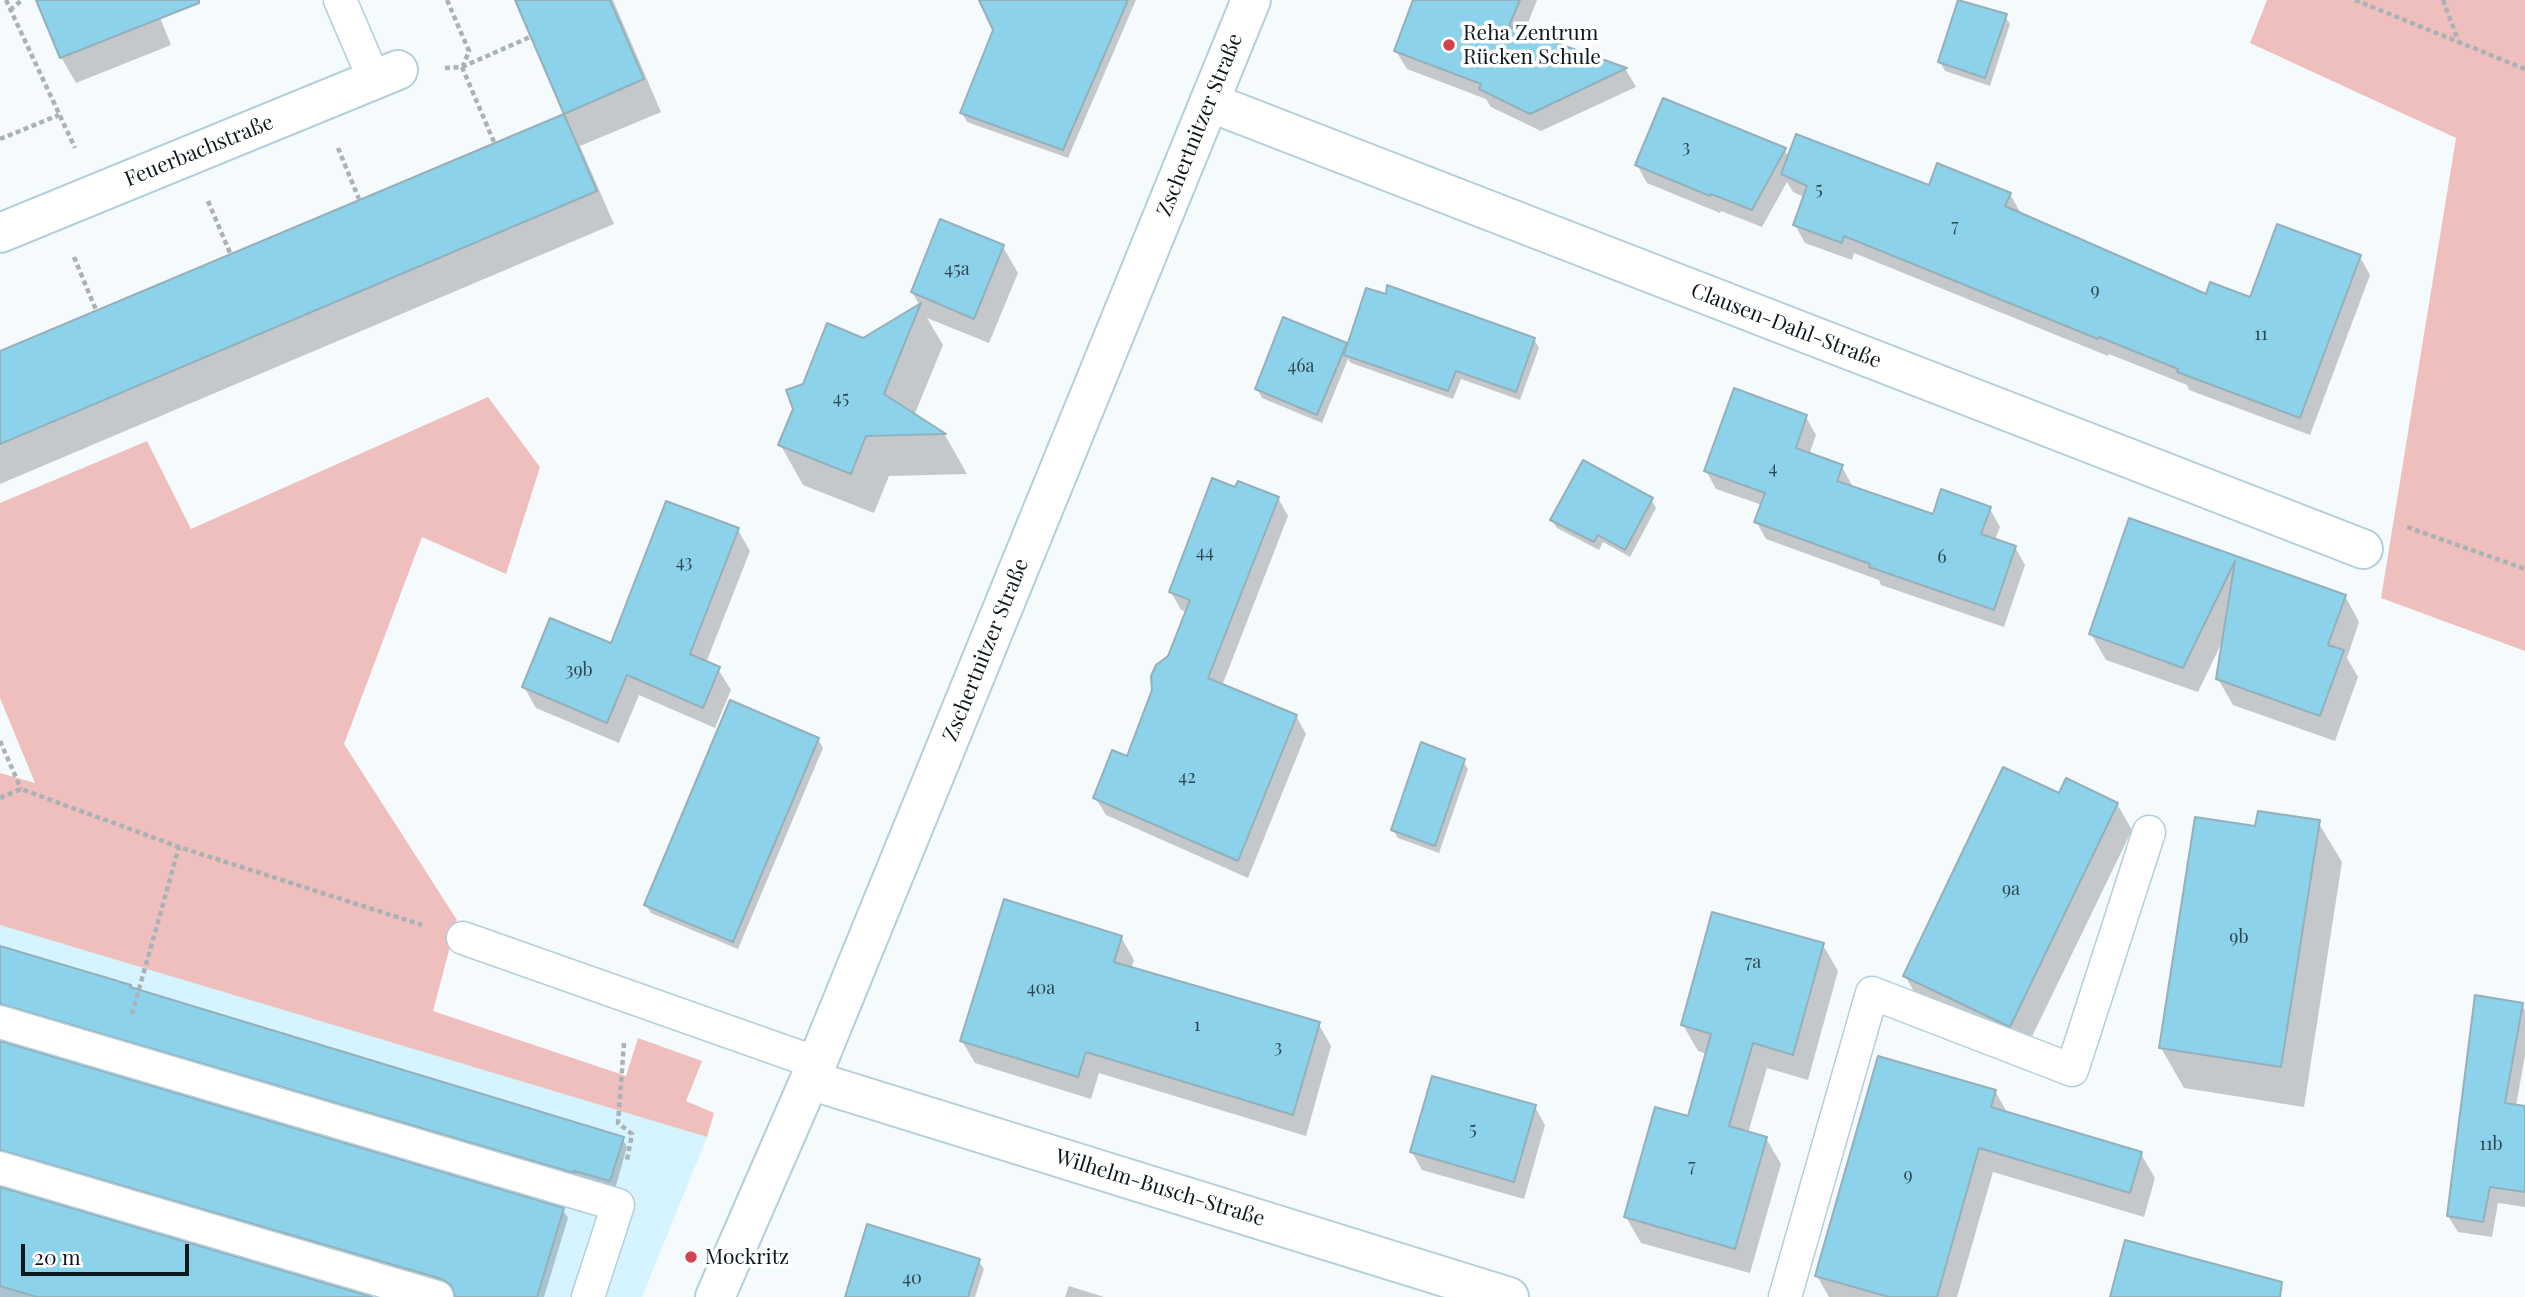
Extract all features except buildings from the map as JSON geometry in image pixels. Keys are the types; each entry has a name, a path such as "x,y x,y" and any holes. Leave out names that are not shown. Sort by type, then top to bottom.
{"street":[{"name":"Zschertnitzer Straße","path":"715,1297 814,1072 1251,0"},
{"name":"Feuerbachstraße","path":"0,233 386,74"},
{"name":"Clausen-Dahl-Straße","path":"1209,102 2364,549"},
{"name":"Wilhelm-Busch-Straße","path":"814,1072 1509,1297"}],"lane":[{"path":"340,0 386,74"},
{"path":"1785,1297 1872,993 2072,1070 2149,832"},
{"path":"463,939 628,997 814,1072"},
{"path":"0,1022 618,1205 588,1297"},
{"path":"0,1168 437,1297"}],"path":[{"path":"6,0 95,194"},
{"path":"10,10 22,0"},
{"path":"447,0 469,51 463,67 494,142"},
{"path":"2355,0 2525,69"},
{"path":"2443,0 2458,41"},
{"path":"386,74 463,67 530,37"},
{"path":"0,139 59,115"},
{"path":"188,156 230,253"},
{"path":"54,211 96,310"},
{"path":"2364,549 2400,524 2525,569"},
{"path":"0,741 21,789"},
{"path":"0,798 21,789 179,847 463,939"},
{"path":"146,963 179,847"},
{"path":"618,1205 632,1134 618,1123 628,997"}],"shaded area":[{"path":"2267,0 2525,0 2525,651 2381,598 2456,138 2250,43"},
{"path":"488,397 540,467 506,574 422,537 344,744 457,920 433,1011 626,1076 638,1038 702,1061 686,1101 714,1113 707,1137 0,925 0,773 35,783 0,698 0,503 147,441 191,529"},
{"path":"0,925 707,1137 642,1297 0,1297"}],"place":[{"name":"Reha Zentrum Rücken Schule","path":"1449,45"},
{"name":"Mockritz","path":"691,1257"}]}
